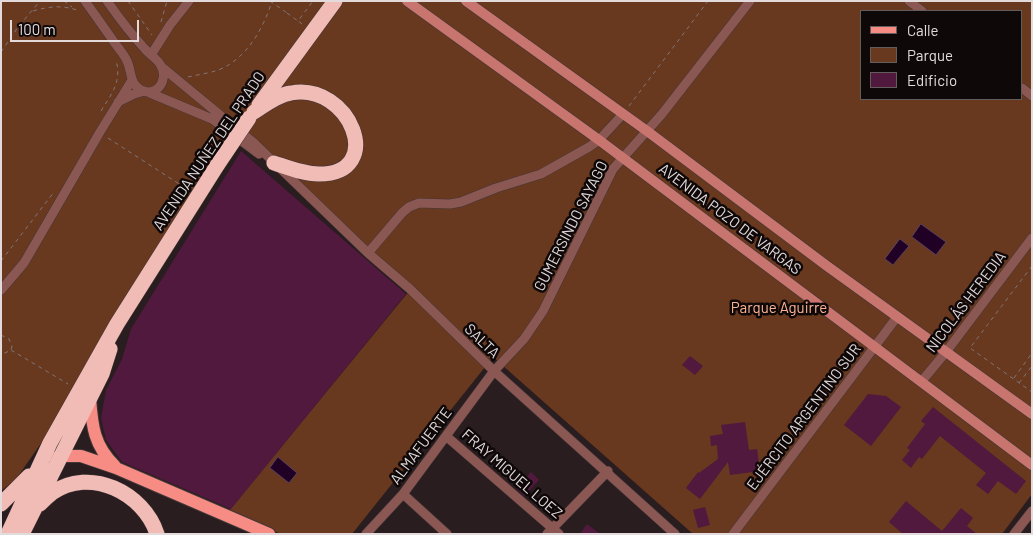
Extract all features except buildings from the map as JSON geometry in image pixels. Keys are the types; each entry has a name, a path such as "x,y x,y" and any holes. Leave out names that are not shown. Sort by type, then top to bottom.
{"highway":[{"name":"AVENIDA NUÑEZ DEL PRADO","path":"8,534 50,443 102,374 117,324 218,164 334,1"},
{"path":"252,115 272,100 292,92 319,95 338,106 350,121 354,130 356,149 347,165 338,171 318,174 307,173 274,163"},
{"name":"AVENIDA NUÑEZ DEL PRADO","path":"22,534 61,456 85,395"},
{"path":"1,504 39,466"},
{"path":"34,510 52,493 66,486 86,483 102,484 118,489 134,499 149,514 157,534"}],"main road":[{"name":"AVENIDA POZO DE VARGAS","path":"407,1 622,157 1032,465"},
{"name":"AVENIDA POZO DE VARGAS","path":"466,1 647,130 897,317 1032,414"},
{"path":"85,395 95,436 104,455 116,468"},
{"path":"39,466 52,458 81,456 116,468 269,534"}],"street":[{"path":"85,1 127,60 132,80 138,88 212,119 274,163"},
{"path":"107,1 148,52 175,80 254,143 274,163"},
{"path":"148,52 189,1"},
{"name":"GUMERSINDO SAYAGO","path":"494,372 524,339 543,311 613,170 622,157 662,114 750,1"},
{"path":"909,1 921,10"},
{"path":"117,102 158,90 162,86 163,68"},
{"path":"1,290 24,263 117,102 132,80"},
{"path":"368,254 409,206 419,203 450,204 461,202 491,189 530,178 565,162 599,140 623,114"},
{"name":"SALTA","path":"274,163 368,254 410,290 494,372 608,472 675,534"},
{"name":"NICOLÁS HEREDIA","path":"921,382 1032,238"},
{"name":"EJÉRCITO ARGENTINO SUR","path":"733,534 897,317"},
{"name":"ALMAFUERTE","path":"366,534 403,494 494,372"},
{"name":"FRAY MIGUEL LOEZ","path":"446,436 553,532"},
{"path":"553,532 608,472"},
{"path":"403,494 447,534"},
{"path":"1014,534 1032,511"}],"path":[{"path":"1,52 18,27 40,1"},
{"path":"64,1 74,9"},
{"path":"128,1 153,37 157,34"},
{"path":"159,28 167,1"},
{"path":"175,80 225,67 244,54 259,31 271,1 313,31"},
{"path":"298,21 313,1"},
{"path":"623,114 708,1"},
{"path":"33,11 48,6 66,6 81,11"},
{"path":"98,118 117,85 118,72 115,55"},
{"path":"100,132 198,196"},
{"path":"1,261 55,191"},
{"path":"1032,266 970,348 1032,392"},
{"path":"1028,271 1032,273"},
{"path":"1,335 9,339 12,346 11,350"},
{"path":"11,350 85,395"},
{"path":"1,352 6,353 11,350"},
{"path":"1013,378 1032,353"},
{"path":"1019,382 1032,366"}],"green space":[{"name":"Parque Aguirre","path":"1,1 1032,1 1032,494 1002,534 693,534 493,357 352,534 281,534 228,512 410,290 236,121 49,432 16,479 1,491"}],"shaded area":[{"path":"921,224 946,242 936,255 912,237"},
{"path":"900,239 909,246 893,265 885,259"},
{"path":"278,457 297,473 289,483 270,468"}]}
